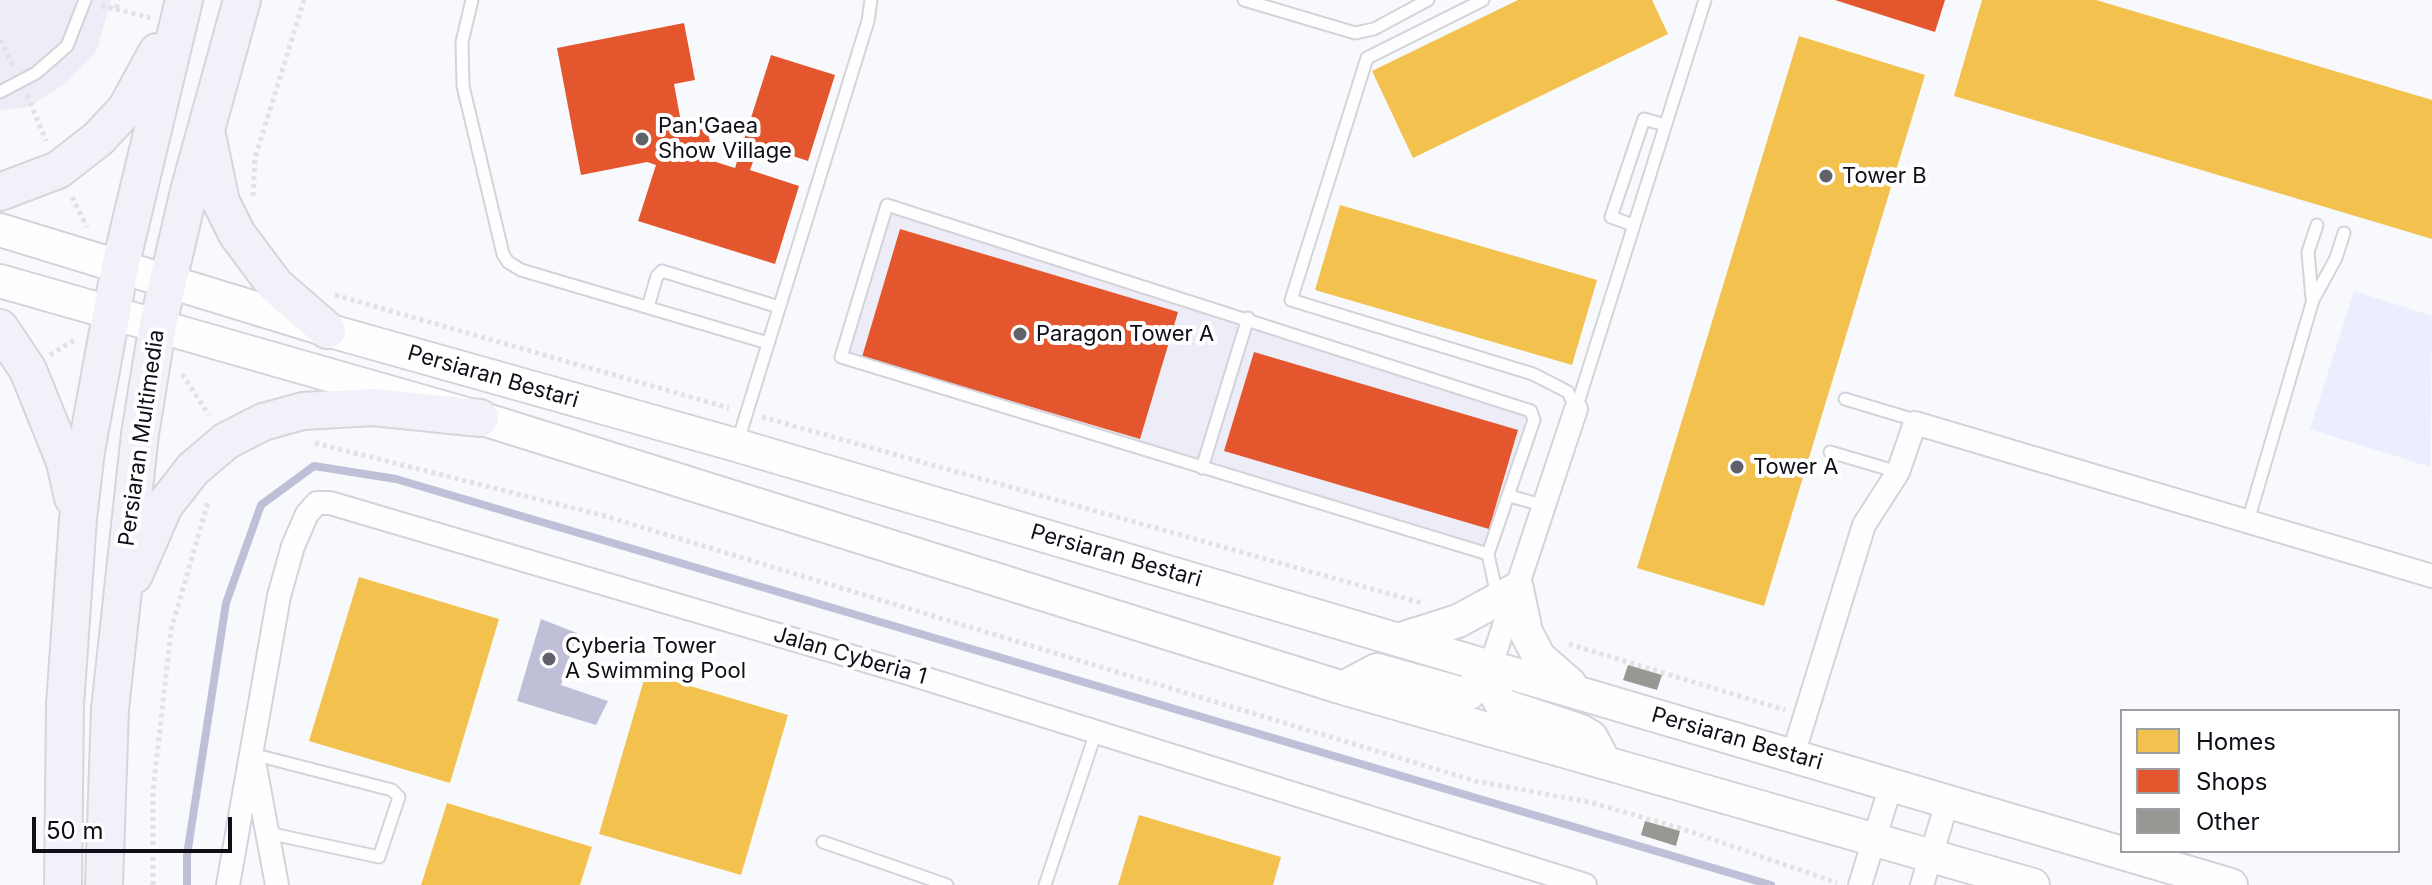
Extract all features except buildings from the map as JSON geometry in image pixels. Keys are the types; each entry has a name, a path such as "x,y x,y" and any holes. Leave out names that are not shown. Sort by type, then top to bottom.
{"main road":[{"name":"Persiaran Multimedia","path":"104,885 104,823 114,662 136,465 167,282 205,122 242,0"},
{"path":"0,192 58,170 98,139 126,109 180,9"},
{"path":"63,885 65,705 78,519 120,267 180,9"},
{"path":"205,122 221,202 237,234 275,285 327,330"},
{"name":"Persiaran Bestari","path":"0,230 327,330 736,445 1491,665 2120,853"},
{"name":"Persiaran Bestari","path":"0,281 480,418 1343,688 1874,839 1926,871 2033,885"},
{"path":"0,328 12,341 33,383 65,462 78,519"},
{"path":"114,662 129,591 144,548 164,506 193,469 226,441 263,422 303,411 373,407 480,418"},
{"path":"1401,639 1458,621 1507,595 1539,657 1582,693"},
{"path":"1343,688 1377,670 1459,693 1469,693 1491,665"},
{"path":"1491,665 1496,695 1502,705 1581,731 1591,737 1605,763"},
{"name":"Persiaran Bestari","path":"2120,853 2231,885"}],"street":[{"path":"1491,665 1507,595 1545,506 1576,409"},
{"path":"1793,755 1864,525 1898,472 1912,427 1920,422 2432,576"},
{"name":"Jalan Cyberia 1","path":"228,885 279,596 293,546 307,514 317,503 330,503 651,597 1585,885"},
{"name":"Jalan Cyberia 1","path":"252,754 277,885"},
{"path":"1860,885 1891,785"},
{"path":"1926,871 1947,803"}],"lane":[{"path":"0,92 21,82 67,46 85,0"},
{"path":"472,0 462,42 463,86 503,254 508,262 521,270 768,343"},
{"path":"736,445 868,21 871,0"},
{"path":"1244,0 1355,33 1374,29 1428,0"},
{"path":"1483,0 1367,58 1291,300 1533,374 1568,392 1576,409"},
{"path":"1576,409 1705,2"},
{"path":"1633,225 1611,217 1644,119 1665,125"},
{"path":"1488,554 841,357 887,205 1531,411 1534,420 1488,554 1507,595"},
{"path":"2313,300 2308,252 2317,225"},
{"path":"2248,521 2313,300 2336,258 2344,233"},
{"path":"648,307 657,276 662,271 779,307"},
{"path":"1202,468 1248,318"},
{"path":"1845,399 1920,422"},
{"path":"1830,452 1898,472"},
{"path":"1510,496 1545,506"},
{"path":"1045,885 1096,732"},
{"path":"252,754 392,790 399,797 379,857 268,833"},
{"path":"823,842 947,885"}],"path":[{"path":"253,199 255,158 304,0"},
{"path":"116,9 180,9"},
{"path":"0,40 21,82"},
{"path":"320,291 1442,608 1458,621"},
{"path":"181,372 226,441"},
{"path":"1529,639 1546,637 1805,716"}],"shaded area":[{"path":"0,0 111,0 96,52 66,83 29,107 0,110"},
{"path":"892,211 1527,417 1486,546 850,353"},
{"path":"2354,291 2432,316 2430,467 2310,429"},
{"name":"Cyberia Tower A Swimming Pool","path":"541,619 577,633 561,685 608,701 596,725 517,701"}],"waterway":[{"path":"187,885 187,855 226,603 261,505 314,466 396,479 1771,885"}],"place":[{"name":"Pan'Gaea Show Village","path":"642,139"},
{"name":"Tower B","path":"1826,176"},
{"name":"Paragon Tower A","path":"1020,334"},
{"name":"Tower A","path":"1737,467"},
{"name":"Cyberia Tower A Swimming Pool","path":"549,659"}]}
